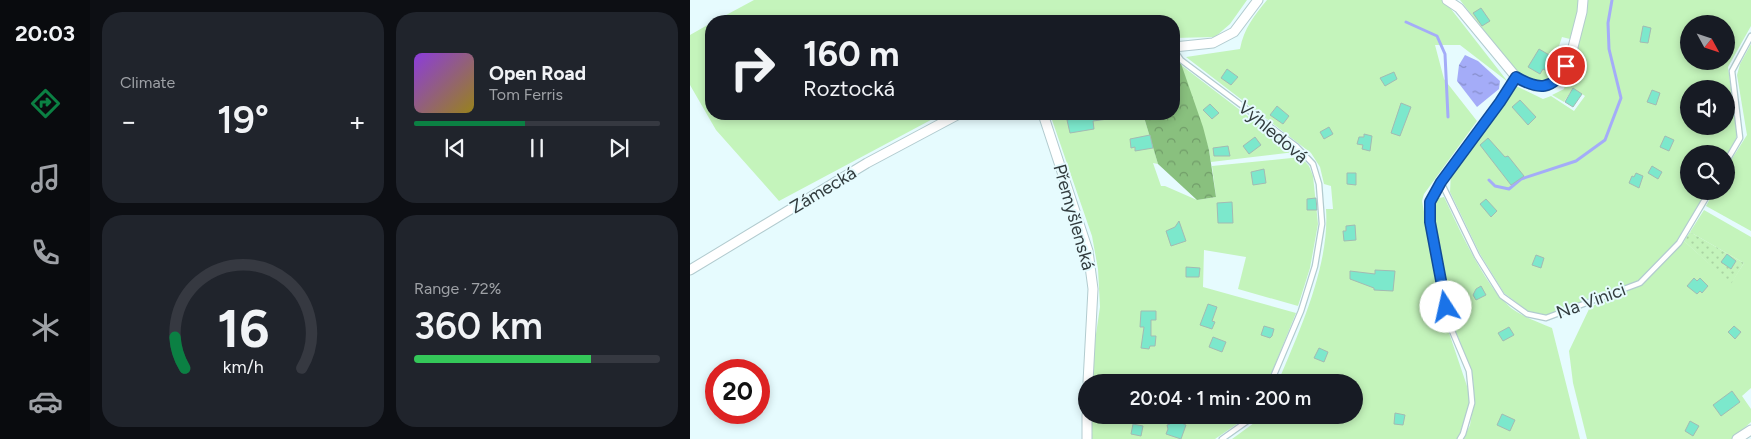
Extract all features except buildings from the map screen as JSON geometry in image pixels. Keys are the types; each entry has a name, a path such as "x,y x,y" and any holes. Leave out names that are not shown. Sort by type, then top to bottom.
{"street":[{"path":"1180,48 1213,43 1234,32 1258,0"},
{"path":"1447,0 1459,8 1516,77 1535,86 1547,86 1560,78 1572,54 1583,0"},
{"name":"Zámecká","path":"690,270 867,163 948,120"},
{"name":"Přemyšlenská","path":"1045,120 1088,251 1093,288 1089,374"},
{"path":"1087,424 1087,439"},
{"path":"1737,439 1750,433"}],"lane":[{"path":"1735,147 1740,138 1732,71 1751,36"},
{"name":"Výhledová","path":"1180,58 1296,146 1313,164 1320,184 1322,224 1315,266 1301,311 1274,374"},
{"path":"1460,439 1472,403 1469,371 1450,326 1430,222 1430,202 1441,182 1500,102 1516,77"},
{"name":"Na Vinici","path":"1441,182 1477,256 1502,296 1527,314 1546,318 1640,283 1679,243 1705,200"},
{"path":"1222,439 1243,424"}],"green space":[{"path":"754,0 1247,0 1230,24 1215,37 1180,38 1180,15 726,15"},
{"path":"1267,0 1444,0 1508,82 1460,45 1435,45 1444,79 1477,121 1424,194 1422,201 1443,315 1470,395 1470,402 1458,439 1232,439 1253,424 1363,424 1363,374 1281,374 1303,320 1318,275 1326,230 1326,209 1333,209 1331,186 1324,184 1320,167 1311,153 1186,57 1240,49 1247,28"},
{"path":"1460,0 1581,0 1570,39 1562,37 1559,46 1565,54 1554,78 1538,85 1518,74"},
{"path":"1587,0 1751,0 1751,26 1735,55 1735,15 1680,15 1680,70 1728,70 1730,80 1680,80 1680,135 1735,135 1735,119 1737,134 1734,145 1680,145 1680,200 1703,200 1676,248 1638,281 1546,316 1529,312 1504,293 1480,254 1450,192 1451,171 1516,86 1543,99 1551,96 1574,111 1585,96 1573,88 1564,102 1552,95 1564,89"},
{"path":"705,26 705,111 690,85 690,35"},
{"path":"1751,44 1751,231 1706,206 1709,200 1735,200 1735,154 1747,135 1737,75 1740,64"},
{"path":"1180,61 1203,127 1209,150 1216,197 1197,200 1158,164 1145,120 1180,120"},
{"path":"1181,65 1295,152 1211,162 1209,150"},
{"path":"710,120 931,120 779,201 716,130"},
{"path":"1052,120 1145,120 1158,164 1153,163 1161,186 1197,200 1216,197 1212,166 1301,157 1309,166 1313,176 1318,224 1310,268 1298,306 1238,289 1246,257 1204,250 1203,287 1296,313 1271,374 1092,374 1092,361 1100,307 1098,269 1092,236"},
{"path":"1444,197 1475,260 1495,291 1517,312 1552,328 1580,439 1463,439 1470,425 1474,402 1473,379 1449,317 1431,200"},
{"path":"1704,210 1751,237 1751,388 1742,396 1751,409 1751,422 1732,439 1587,439 1573,383 1569,351 1590,307 1643,284 1684,241 1731,283 1744,263 1690,232"},
{"path":"1690,232 1744,263 1731,284 1684,241"},
{"path":"1091,424 1237,424 1215,439 1091,439"}],"water":[{"path":"1465,55 1478,61 1500,81 1499,89 1477,107 1457,81 1459,65"}],"waterway":[{"path":"1489,180 1495,186 1509,189 1521,179 1576,161 1605,140 1621,98 1609,49 1608,23 1612,0"},
{"path":"1406,22 1437,36 1445,54 1448,117"}],"route":[{"path":"1446,307 1430,222 1430,202 1441,182 1500,102 1516,77 1535,86 1547,86 1560,78 1566,66"}]}
